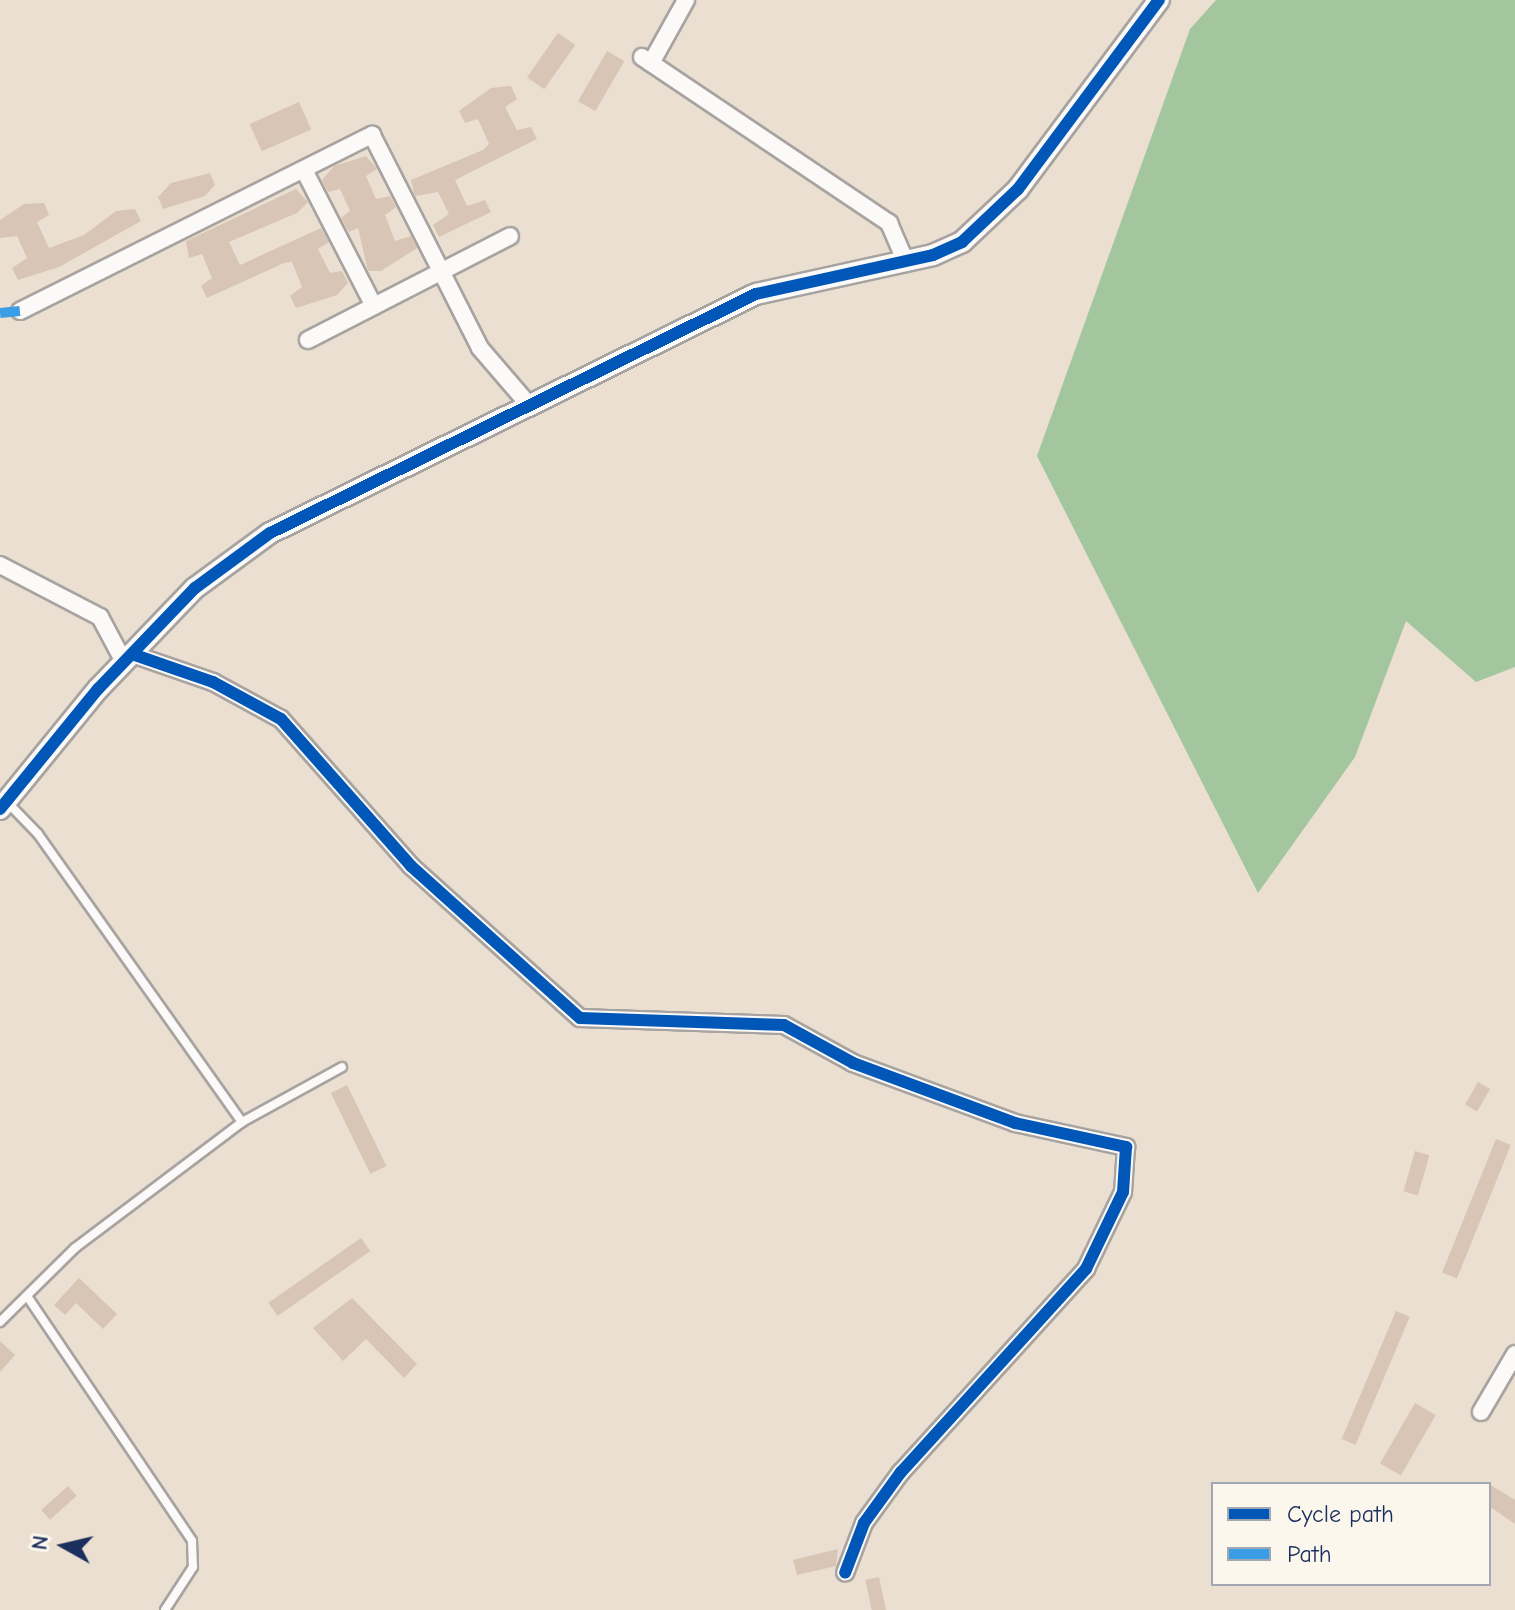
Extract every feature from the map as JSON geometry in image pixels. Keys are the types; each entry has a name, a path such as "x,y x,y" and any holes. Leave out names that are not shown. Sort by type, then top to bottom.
{"street":[{"path":"686,0 646,60 889,223 905,260"},
{"path":"5,807 128,658 215,570 248,547 756,294 951,249 999,210 1159,0"},
{"path":"20,311 372,135 438,273 480,348 529,405"},
{"path":"304,170 374,306"},
{"path":"308,340 510,236"},
{"path":"0,565 100,617 128,658 213,682 281,719 411,866 580,1018 784,1025 853,1063 1015,1123 1126,1147 1123,1192 1086,1269 901,1472 864,1523 845,1573"},
{"path":"1481,1412 1515,1354"}],"lane":[{"path":"5,807 242,1122"},
{"path":"0,1322 75,1248 242,1122 342,1067"},
{"path":"27,1296 192,1541 193,1567 165,1610"}],"green space":[{"path":"1216,0 1515,0 1515,667 1476,682 1406,621 1355,757 1258,893 1037,456 1190,29"}],"building":[{"path":"558,33 575,45 544,89 527,77"},
{"path":"607,51 624,61 595,111 578,101"},
{"path":"511,86 517,99 505,107 517,130 531,127 537,139 455,180 467,206 485,200 491,212 439,237 433,225 449,214 438,192 415,196 411,180 483,150 489,144 478,119 465,123 459,111 491,88"},
{"path":"299,102 311,129 262,151 250,124"},
{"path":"366,156 377,169 366,176 376,199 390,196 396,207 385,215 395,241 411,236 417,248 381,271 368,271 358,228 349,232 341,218 350,211 340,189 328,192 322,180 334,166"},
{"path":"210,173 215,185 205,196 163,209 158,197 171,183"},
{"path":"296,189 308,202 297,213 229,242 240,265 321,228 329,242 318,249 330,273 342,271 348,283 337,295 296,308 290,296 302,287 292,262 207,298 201,286 212,278 202,254 189,258 186,241"},
{"path":"44,203 49,215 37,222 49,248 84,235 116,211 135,209 141,221 59,267 18,280 12,268 27,258 17,236 0,238 0,220 24,204"},
{"path":"1478,1082 1490,1089 1477,1112 1465,1105"},
{"path":"347,1085 386,1166 370,1174 331,1093"},
{"path":"1496,1139 1511,1145 1457,1279 1442,1273"},
{"path":"1415,1151 1429,1155 1418,1196 1403,1191"},
{"path":"361,1238 370,1251 278,1316 268,1303"},
{"path":"79,1278 117,1314 103,1329 76,1303 65,1315 54,1305"},
{"path":"352,1298 417,1364 404,1378 366,1339 343,1361 313,1328"},
{"path":"1396,1311 1410,1317 1355,1445 1342,1439"},
{"path":"0,1341 15,1355 0,1372"},
{"path":"1415,1403 1436,1415 1401,1476 1380,1464"},
{"path":"1491,1485 1515,1500 1515,1524 1491,1507"},
{"path":"68,1486 77,1496 50,1520 41,1510"},
{"path":"838,1549 836,1566 797,1575 793,1560"},
{"path":"879,1577 886,1610 872,1610 865,1580"}],"marked path":[{"path":"0,313 20,311"}],"cycle path":[{"path":"0,809 98,689 195,588 270,533 756,294 933,255 962,242 1018,189 1159,0"},
{"path":"132,654 213,682 281,719 411,866 580,1018 784,1025 853,1063 1015,1123 1126,1147 1123,1192 1086,1269 901,1472 864,1523 845,1573"}]}
